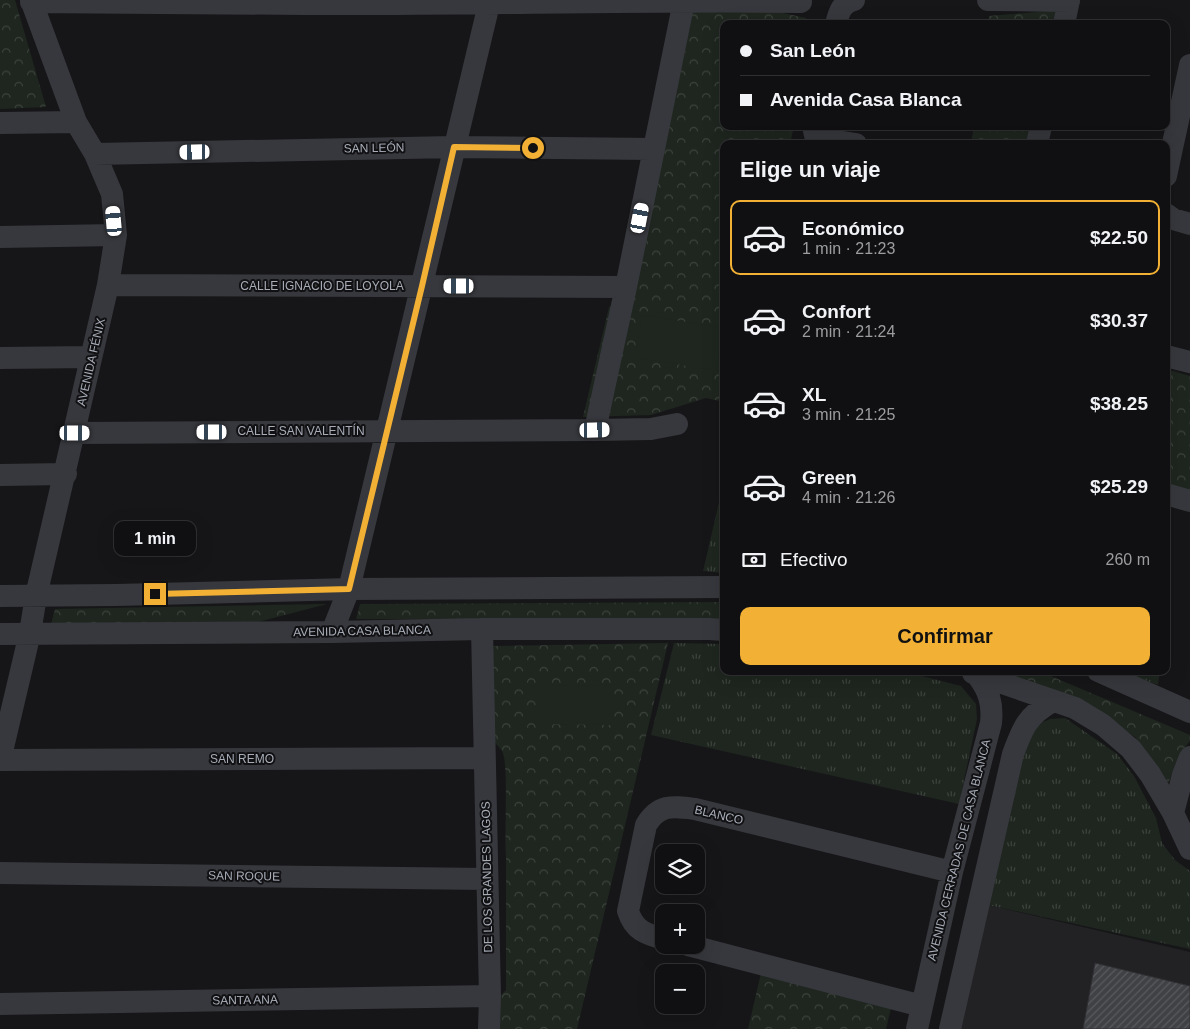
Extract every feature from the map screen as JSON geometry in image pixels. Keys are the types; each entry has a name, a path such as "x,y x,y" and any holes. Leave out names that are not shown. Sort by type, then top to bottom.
{"street":[{"path":"837,20 844,4 854,0"},
{"path":"988,0 1069,0 1065,20"},
{"path":"31,1 306,4 490,1 801,2"},
{"name":"AVENIDA FÉNIX","path":"0,760 108,285 116,235 112,194 96,154 76,122 31,1"},
{"path":"332,632 349,589 490,1"},
{"path":"595,430 684,2"},
{"path":"1170,158 1190,65"},
{"path":"0,123 76,122"},
{"path":"813,130 815,135 830,140"},
{"name":"SAN LEÓN","path":"96,154 454,147 653,149"},
{"path":"1170,217 1190,224"},
{"path":"0,237 116,235"},
{"name":"CALLE IGNACIO DE LOYOLA","path":"108,285 626,287"},
{"path":"0,358 91,356"},
{"path":"1170,357 1190,362"},
{"name":"CALLE SAN VALENTÍN","path":"75,433 595,430 651,429 676,424"},
{"path":"0,475 66,474"},
{"path":"1170,495 1190,501"},
{"path":"0,596 349,589 720,587"},
{"name":"AVENIDA CASA BLANCA","path":"0,634 482,629 720,630"},
{"name":"DE LOS GRANDES LAGOS","path":"482,629 490,996 489,1029"},
{"name":"AVENIDA CERRADAS DE CASA BLANCA","path":"917,1029 912,1003 942,870 968,813 991,723 992,709 986,687 973,675"},
{"path":"977,675 1075,708 1103,725 1131,748 1150,774 1173,813 1190,849"},
{"path":"1107,675 1190,712"},
{"path":"950,1029 1013,754 1031,716 1053,701"},
{"path":"984,746 1013,754"},
{"path":"1173,813 1190,757"},
{"name":"SAN REMO","path":"0,760 484,758"},
{"name":"BLANCO","path":"655,935 637,928 628,910 646,825 652,815 664,807 678,806 695,809 942,870"},
{"path":"968,813 999,820"},
{"name":"SAN ROQUE","path":"0,873 487,879"},
{"path":"705,949 912,1003"},
{"name":"SANTA ANA","path":"0,1004 490,996"}],"shaded area":[{"path":"988,905 1190,952 1190,1029 959,1029"}],"green space":[{"path":"0,0 15,0 46,107 0,109"},
{"path":"751,6 806,18 807,20 720,20 720,130 793,130 791,140 720,140 720,401 706,398 651,415 583,417 609,307 633,288 671,24 697,8"},
{"path":"1061,10 1059,20 988,20 989,16"},
{"path":"973,130 1034,130 1032,140 972,140"},
{"path":"642,315 720,327 720,350 716,371 635,357"},
{"path":"1170,370 1190,376 1190,498 1170,493"},
{"path":"720,498 720,573 703,571"},
{"path":"720,602 720,623 680,620 356,619 360,604"},
{"path":"327,604 254,623 51,624 55,609"},
{"path":"668,643 577,1029 495,1029 495,1001 506,990 506,784 502,751 489,737 491,646"},
{"path":"674,643 720,644 720,675 918,675 961,686 976,704 977,719 959,804 651,735"},
{"path":"1007,675 1048,675 1190,735 1190,741 1181,752 1168,784 1135,737 1076,697"},
{"path":"1131,675 1159,675 1158,685"},
{"path":"538,685 611,686 611,725 538,724"},
{"path":"1065,718 1117,754 1134,776 1156,818 1162,843 1175,860 1190,871 1190,949 988,905 1027,742 1034,726 1050,719"},
{"path":"761,973 891,1008 886,1029 748,1029"}],"building":[{"path":"1095,963 1190,986 1190,1029 1083,1029"}],"route":[{"path":"155,594 349,589 454,147 533,148"}]}
